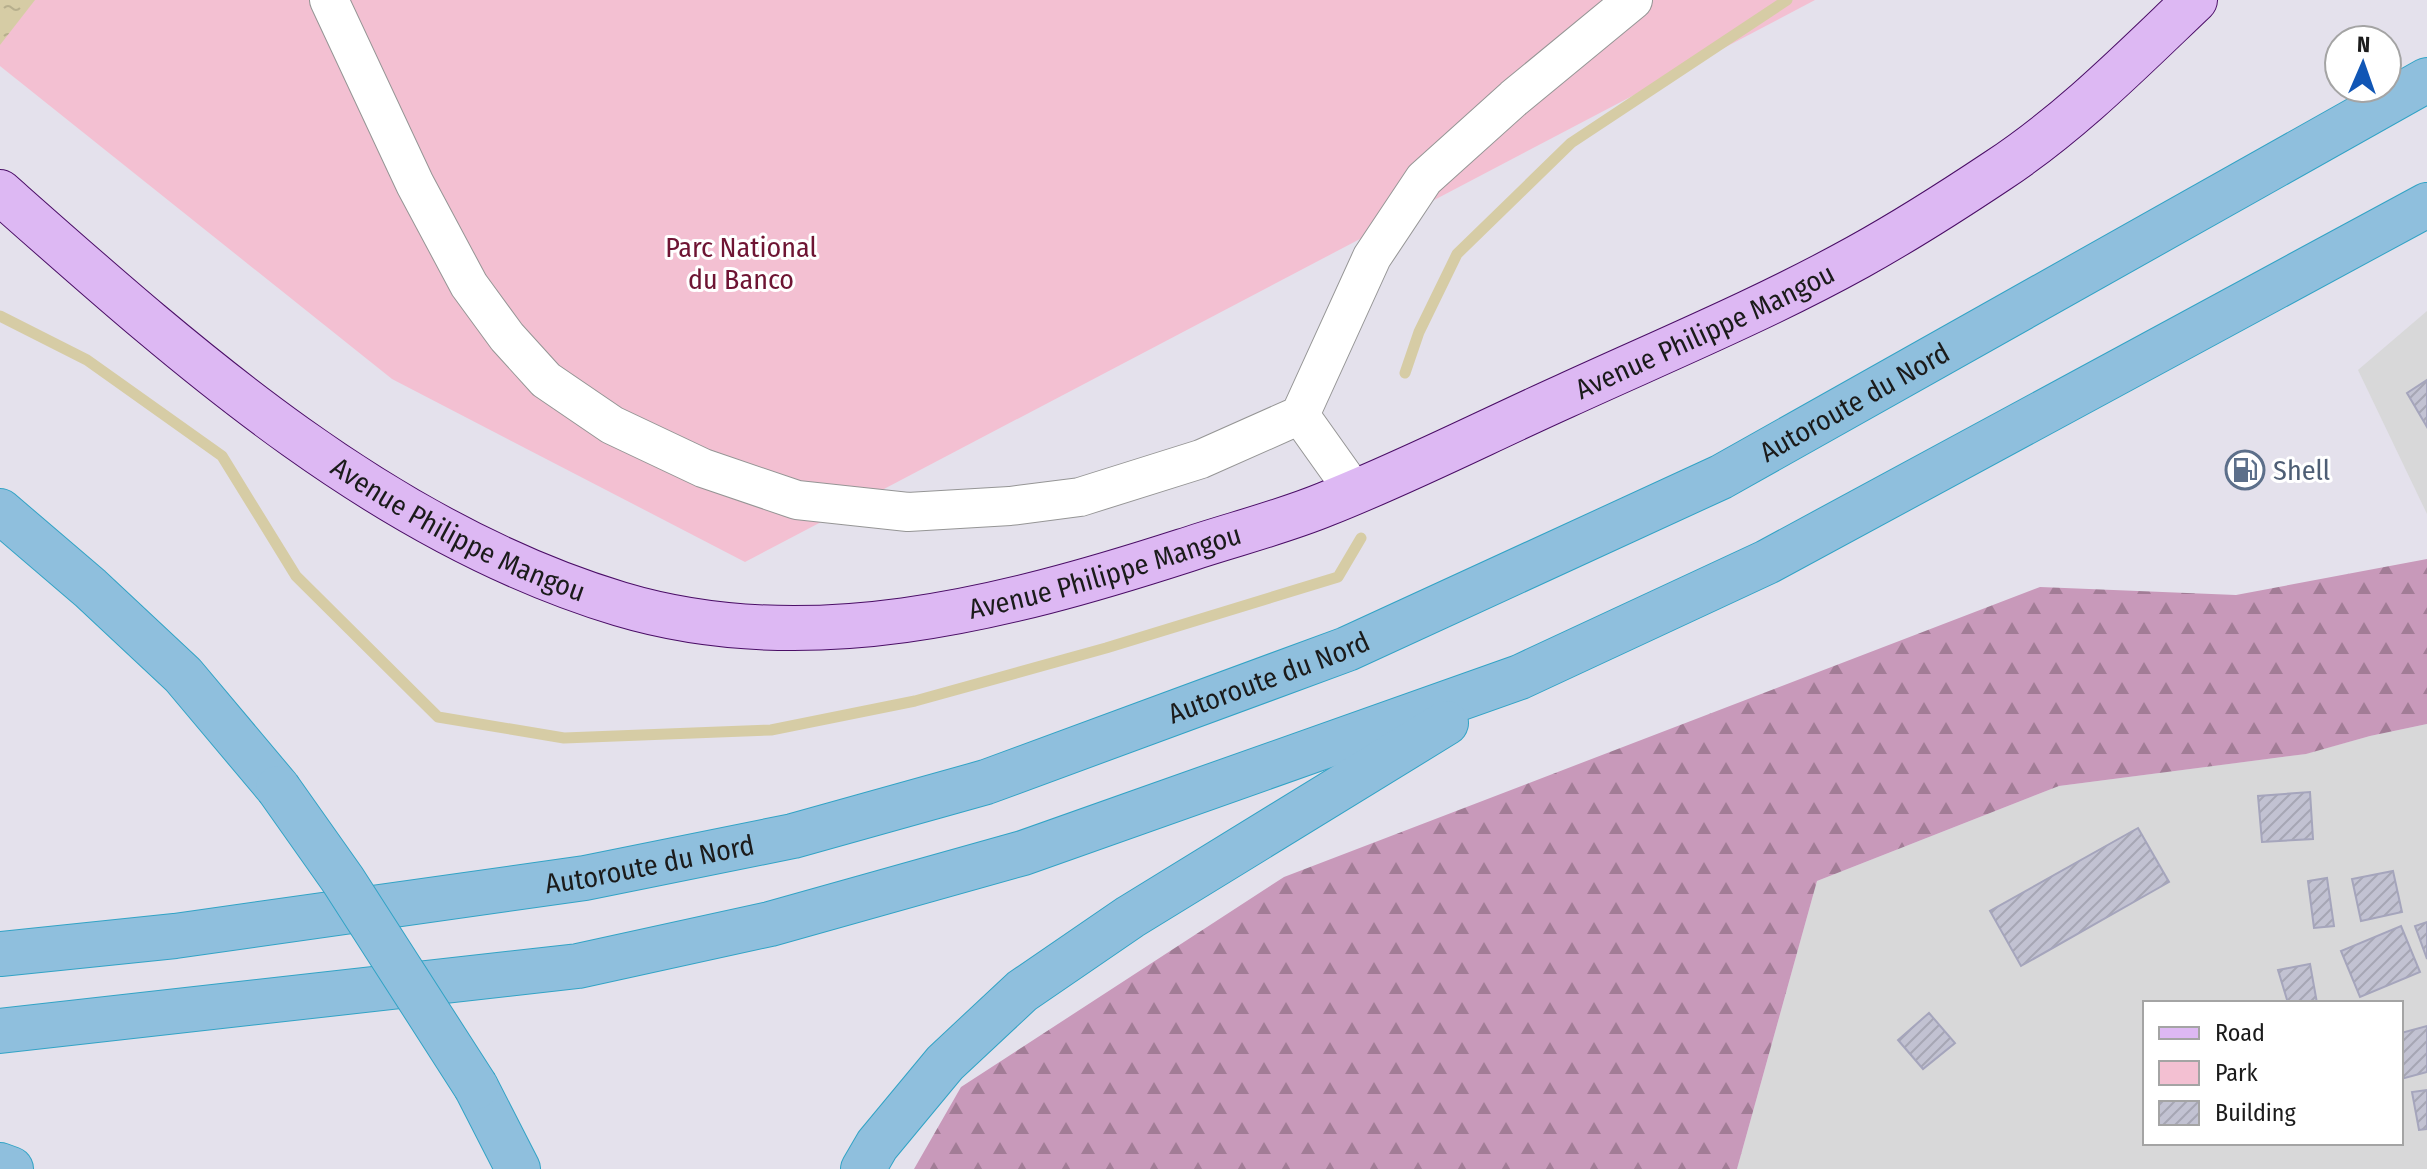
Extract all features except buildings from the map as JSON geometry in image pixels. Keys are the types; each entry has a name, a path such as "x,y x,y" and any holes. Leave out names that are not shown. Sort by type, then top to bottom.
{"highway":[{"name":"Autoroute du Nord","path":"0,954 175,936 585,878 793,836 986,782 1347,649 1721,477 2427,80"},
{"path":"0,1031 578,966 770,924 1023,853 1520,677 1767,562 2427,205"},
{"path":"0,511 90,588 183,675 278,788 343,880 476,1087 518,1169"},
{"path":"863,1169 877,1145 945,1063 1022,991 1130,917 1520,677"},
{"path":"0,940 175,936"},
{"path":"0,1165 11,1169"}],"street":[{"path":"329,0 415,184 469,285 507,337 546,380 612,425 703,468 797,500 908,512 1010,506 1080,497 1201,459 1300,415 1372,257 1424,179 1514,98 1633,0"},
{"name":"Avenue Philippe Mangou","path":"0,192 165,338 287,431 360,480 440,526 551,580 620,604 676,617 758,628 848,628 935,615 1039,593 1323,506 1767,304 1862,255 2000,169 2081,108 2195,0"},
{"path":"1300,415 1354,491"}],"shaded area":[{"path":"2427,311 2427,514 2358,370"},
{"path":"2427,724 2427,1169 1737,1169 1817,881 2059,786 2305,754"}],"green space":[{"name":"Parc National du Banco","path":"0,0 1815,0 745,562 392,379 0,66"},
{"path":"2427,559 2427,724 2306,754 2059,786 1817,881 1737,1169 914,1169 961,1087 1284,877 2040,587 2236,595"}],"water":[{"path":"0,0 35,0 0,45"}],"waterway":[{"path":"1405,373 1419,332 1457,254 1571,143 1787,0"},
{"path":"0,316 87,360 222,456 296,576 438,717 564,738 771,730 915,701 1106,648 1338,577 1361,538"}],"place":[{"name":"Shell","path":"2245,470"}]}
